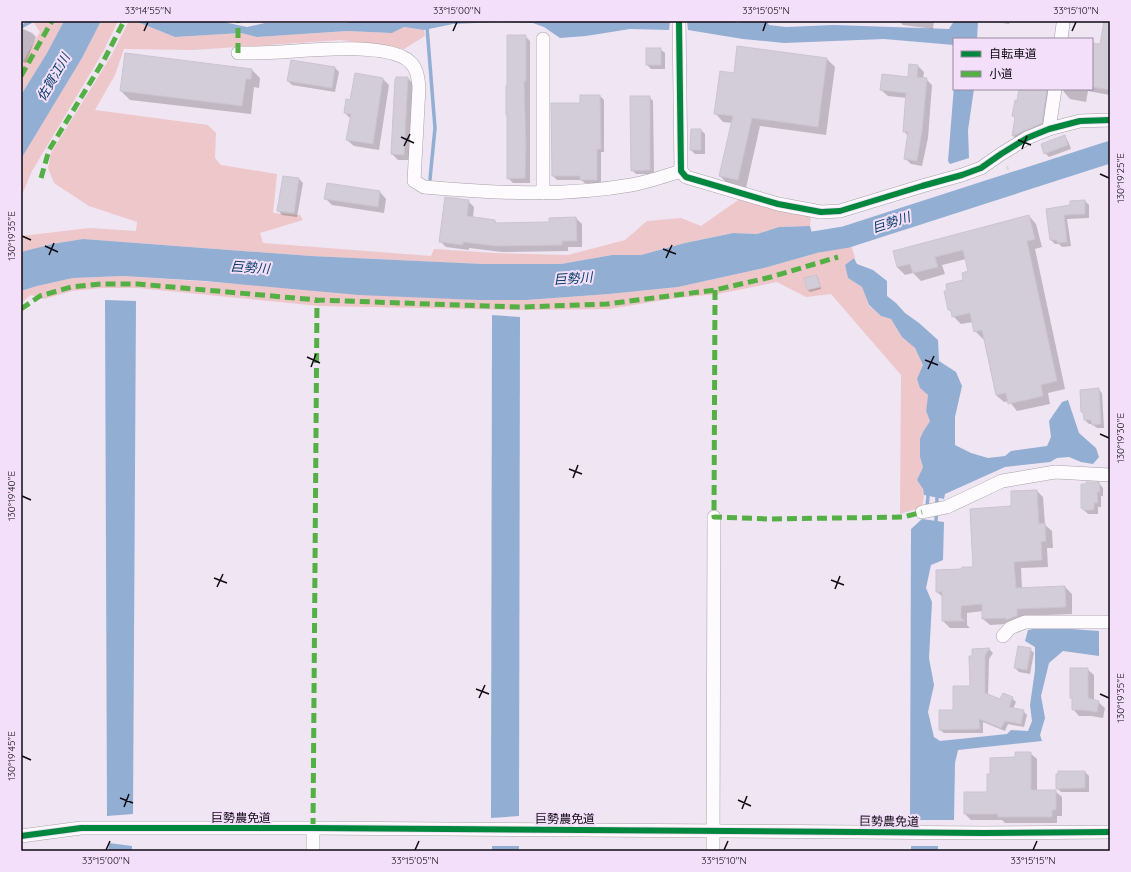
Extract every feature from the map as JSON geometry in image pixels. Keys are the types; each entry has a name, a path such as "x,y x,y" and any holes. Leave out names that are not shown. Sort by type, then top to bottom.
{"street":[{"path":"1061,38 1064,24"},
{"path":"679,26 681,171 686,177 778,204 821,212 840,211 922,186 962,176 981,168 1027,138 1049,129 1080,121 1110,120"},
{"path":"543,39 543,193"},
{"path":"238,53 345,48 396,54 410,61 417,73 419,87 414,182 424,187 497,193 543,193 604,189 632,185 681,171"},
{"path":"1049,129 1054,90"},
{"path":"922,512 947,507 1002,481 1055,472 1110,474"},
{"path":"713,851 714,517"},
{"path":"1003,636 1010,628 1025,622 1110,622"},
{"name":"巨勢農免道","path":"21,836 81,828 713,830 983,833 1110,832"},
{"path":"313,828 313,851"}],"shaded area":[{"path":"33,21 64,21 47,53 21,95 21,65 40,32"},
{"path":"101,21 118,21 103,52 32,171 21,197 21,159 82,58"},
{"path":"129,21 135,21 175,37 241,33 257,37 347,31 392,33 404,27 424,30 425,36 404,49 341,40 193,50 124,49 115,75 95,110 208,125 216,133 215,158 221,165 277,174 273,213 300,215 303,220 260,233 263,243 431,256 434,249 494,253 568,255 625,240 647,221 681,218 701,226 741,198 811,215 810,226 779,227 757,234 732,233 685,243 641,255 612,255 561,264 483,264 311,256 83,239 52,244 21,252 21,236 90,228 136,231 137,222 89,206 54,183 48,168 51,153 111,56"},
{"path":"851,246 855,257 845,265 848,278 862,287 869,306 881,316 891,319 902,337 915,348 923,365 920,388 928,395 926,411 930,421 923,432 920,457 923,467 917,480 922,487 924,499 922,507 900,514 901,375 831,294 806,297 777,282 718,294 677,298 609,309 524,310 319,306 138,288 102,288 72,291 44,299 31,295 21,303 21,291 37,286 73,278 123,276 479,300 526,300 678,287 764,268 817,253"}],"water":[{"name":"佐賀江川","path":"64,21 101,21 82,58 21,159 21,95 47,53"},
{"path":"135,21 219,21 247,27 265,23 348,23 351,21 670,21 669,30 630,29 586,36 560,38 544,27 533,23 497,22 453,24 424,30 404,27 392,33 347,31 257,37 241,33 175,37"},
{"path":"687,21 730,21 738,23 743,21 767,21 769,25 786,27 834,25 949,29 954,21 978,21 977,38 953,38 953,45 884,39 784,43 743,39 688,30"},
{"path":"954,90 974,90 968,130 969,158 950,164 948,161"},
{"path":"810,226 817,253 764,268 678,287 609,294 526,300 479,300 359,295 205,281 123,276 73,278 21,291 21,252 52,244 83,239 311,256 483,264 561,264 612,255 641,255 685,243 733,233 757,234 779,227"},
{"path":"854,258 857,264 873,270 887,281 887,296 938,340 939,361 956,372 962,386 955,417 955,445 971,453 988,458 1005,456 1011,451 1047,446 1051,437 1049,421 1062,402 1068,400 1079,433 1096,448 1099,457 1093,464 1081,462 1069,457 1057,458 1050,462 1005,467 945,494 944,499 924,495 923,489 917,480 923,467 920,457 920,439 930,421 926,411 928,395 920,388 917,379 923,365 915,348 902,337 891,319 881,316 869,305 862,287 848,278 845,265"},
{"path":"105,300 136,301 133,814 107,816"},
{"path":"492,315 520,317 519,816 491,818"},
{"path":"922,519 944,522 943,560 931,565 926,588 932,602 929,658 934,685 928,712 934,737 940,741 1007,734 1011,730 1028,731 1032,721 1030,705 1035,670 1035,647 1025,641 1028,630 1044,627 1099,631 1099,656 1063,651 1049,663 1041,696 1045,718 1040,735 1042,741 958,750 955,763 954,820 910,820 911,529"},
{"path":"109,843 132,846 132,851 108,851"},
{"path":"492,846 519,846 519,851 492,851"},
{"path":"911,846 938,846 938,851 911,851"}],"building":[{"path":"1104,21 1110,21 1110,90 1093,87 1093,43 1100,44"},
{"path":"507,35 526,35 526,81 524,81 526,147 525,178 507,179"},
{"path":"737,46 827,58 818,127 752,118 738,180 719,176 733,116 714,114 720,71 734,73"},
{"path":"646,48 661,48 661,65 646,65"},
{"path":"125,53 252,69 251,79 246,79 242,106 120,91"},
{"path":"291,60 335,67 332,88 287,81"},
{"path":"909,64 918,65 917,77 927,78 922,131 917,161 904,159 908,132 903,132 906,93 880,90 882,74 908,77"},
{"path":"355,73 383,78 373,144 346,140 351,114 344,113 346,99 350,100"},
{"path":"396,77 408,77 404,155 391,154"},
{"path":"1019,90 1047,90 1042,123 1012,136 1015,117 1012,116 1015,100 1017,101"},
{"path":"580,95 600,95 601,149 597,149 597,180 580,180 580,176 552,176 551,103 580,103"},
{"path":"630,96 650,96 650,170 631,171"},
{"path":"691,129 701,129 701,150 690,150"},
{"path":"1065,135 1068,145 1044,154 1041,144"},
{"path":"283,176 299,178 294,213 277,211"},
{"path":"327,183 380,191 378,207 324,199"},
{"path":"445,197 469,200 467,216 495,220 495,223 549,222 549,218 576,217 577,241 562,241 562,245 495,246 463,242 463,245 439,242"},
{"path":"1085,200 1085,214 1064,215 1067,242 1057,243 1057,240 1050,240 1046,209 1070,205 1070,201"},
{"path":"1029,215 1035,239 1027,241 1057,381 1041,385 1043,396 1008,404 1006,393 996,395 982,330 974,332 970,313 952,317 951,310 948,310 944,291 947,291 946,284 963,280 962,273 968,271 963,250 935,257 938,267 913,273 910,264 897,267 893,251"},
{"path":"817,275 820,287 807,290 804,278"},
{"path":"1099,388 1101,424 1092,425 1091,420 1084,420 1083,412 1081,412 1080,390"},
{"path":"1086,482 1099,482 1100,492 1097,492 1098,503 1094,503 1094,510 1083,510 1083,508 1081,508 1081,484 1086,484"},
{"path":"1037,490 1039,524 1045,523 1046,541 1041,542 1042,560 1014,562 1016,588 1065,586 1066,607 1017,609 1017,616 1006,620 1006,618 982,619 982,604 961,606 961,618 965,621 942,621 942,592 936,592 936,570 973,567 970,509 1011,506 1011,491"},
{"path":"1018,646 1031,648 1027,670 1014,668"},
{"path":"990,648 985,655 985,693 1000,699 1003,693 1013,697 1009,707 1024,710 1021,724 1005,721 1001,728 979,719 980,729 939,730 939,710 953,710 953,686 970,686 969,656 972,656 972,649"},
{"path":"1070,668 1088,668 1088,698 1099,701 1097,712 1072,710 1072,698 1070,698"},
{"path":"1015,752 1031,752 1031,790 1056,790 1056,810 1052,810 1052,817 998,817 998,814 964,814 964,792 987,792 987,774 990,774 990,758 1015,757"},
{"path":"1058,771 1085,771 1085,788 1056,789 1056,774 1058,774"}],"waterway":[{"path":"21,27 32,21"},
{"path":"427,27 435,128 430,179"},
{"name":"巨勢川","path":"785,247 846,237 1110,152"},
{"path":"927,507 928,496"},
{"path":"936,521 937,498"}],"marked path":[{"path":"21,76 52,21"},
{"path":"41,178 49,150 104,60 124,21"},
{"path":"238,21 238,53"},
{"path":"21,309 40,296 71,287 101,284 138,284 317,300 523,307 607,304 715,290 771,277 838,257"},
{"path":"715,290 714,517 770,519 904,517 922,512"},
{"path":"313,828 317,300"}],"cycle path":[{"path":"679,21 681,171 686,177 778,204 821,212 840,211 981,168 1027,138 1049,129 1080,121 1110,120"},
{"path":"21,836 81,828 313,828 983,833 1110,832"}]}
